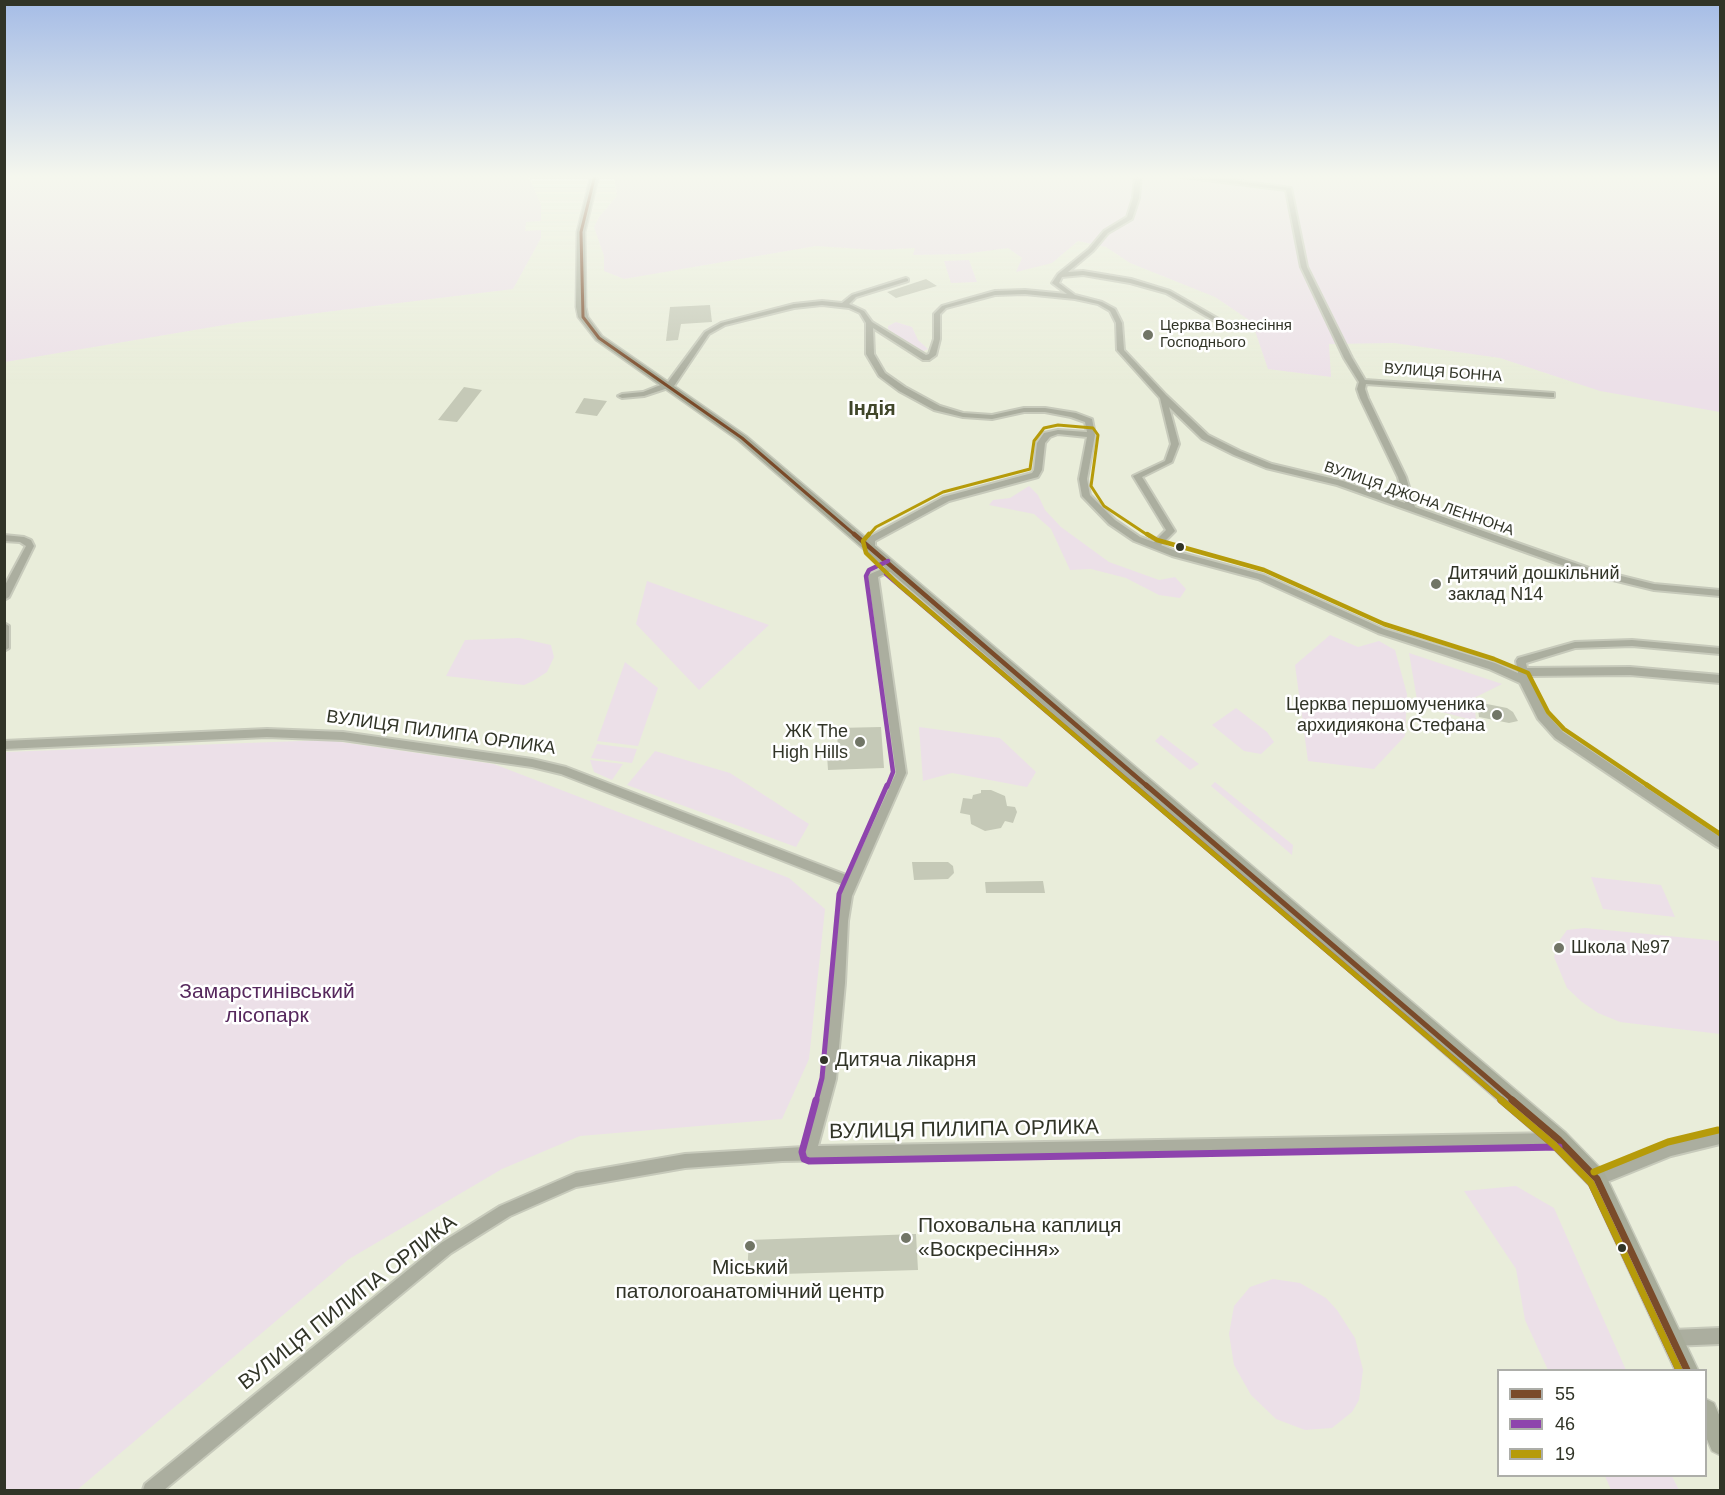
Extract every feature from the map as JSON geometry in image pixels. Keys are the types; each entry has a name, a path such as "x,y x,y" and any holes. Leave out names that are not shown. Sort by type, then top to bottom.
{"street":[{"path":"581,245 583,317 599,338 742,438 1559,1140 1597,1179 1686,1369"},
{"path":"1075,297 1055,283 1060,275 1095,245"},
{"path":"1300,245 1304,267 1348,358 1363,382"},
{"path":"1060,275 1083,273 1131,281 1168,292 1227,326"},
{"path":"844,305 854,296 906,280"},
{"name":"ВУЛИЦЯ ДЖОНА ЛЕННОНА","path":"870,323 926,358 932,355 937,339 937,314 944,307 994,293 1025,292 1075,297 1100,303 1113,310 1119,323 1120,350 1162,397 1205,437 1237,453 1269,466 1333,481 1587,571 1654,587 1720,594"},
{"path":"622,396 645,394 666,387 678,377 707,333 723,324 794,306 844,305 862,312 870,323 868,344 875,364 882,374 923,402 948,412 980,417 1031,410 1060,412 1089,422 1090,435 1083,479 1086,496 1112,522 1154,547 1261,577 1381,631 1523,676 1630,671 1720,679"},
{"name":"ВУЛИЦЯ БОННА","path":"1411,508 1402,477 1360,389 1363,382 1551,395"},
{"path":"1154,547 1171,531 1137,476 1167,462 1175,444 1162,397"},
{"path":"872,548 870,543 872,538 946,499 1035,475 1038,470 1041,443 1047,435 1058,432 1090,435"},
{"path":"4,538 21,539 28,542 30,546 4,597"},
{"path":"809,1154 829,1079 839,983 842,921 851,882 901,773 873,576 891,568"},
{"path":"4,626 4,648"},
{"path":"1720,651 1632,643 1589,644 1532,656 1521,661 1523,676 1542,716 1559,735 1720,843"},
{"name":"ВУЛИЦЯ ПИЛИПА ОРЛИКА","path":"4,745 267,733 343,736 532,763 562,770 851,882"},
{"path":"1597,1179 1671,1149 1720,1137"},
{"name":"ВУЛИЦЯ ПИЛИПА ОРЛИКА","path":"151,1491 446,1248 505,1211 576,1180 685,1161 809,1154 1559,1140"},
{"path":"1672,1338 1720,1336"},
{"path":"1707,1413 1720,1443"}],"green space":[{"path":"5,245 537,245 513,289 236,323 5,362"},
{"path":"600,245 1074,245 1052,263 1016,272 1022,258 1008,248 964,254 913,255 915,248 876,250 816,246 624,279 604,271 604,256"},
{"path":"1096,245 1720,245 1720,412 1600,391 1500,358 1394,343 1329,344 1331,377 1268,369 1252,322 1215,297 1130,263 1106,247"},
{"path":"969,260 977,282 951,283 944,261"},
{"path":"896,322 912,327 918,340 928,349 921,352 888,329 888,326"},
{"path":"1029,486 1038,495 1045,510 1061,527 1109,562 1159,580 1175,577 1186,589 1180,598 1159,595 1126,578 1091,569 1070,570 1051,529 1034,514 989,505 993,500 1010,498"},
{"path":"647,581 769,625 699,690 636,624"},
{"path":"1330,635 1358,647 1379,641 1395,650 1407,694 1405,736 1374,769 1308,761 1295,665"},
{"path":"519,638 551,645 554,657 547,672 533,681 524,685 446,676 465,640"},
{"path":"1409,653 1502,684 1474,698 1476,721 1442,712 1442,707 1417,700"},
{"path":"625,662 658,688 638,746 597,741"},
{"path":"1236,708 1267,732 1274,742 1261,754 1244,751 1212,725"},
{"path":"919,727 1000,738 1036,772 1027,787 952,773 923,781"},
{"path":"1161,735 1199,764 1190,770 1155,741"},
{"name":"Замарстинівський лісопарк","path":"327,740 494,764 789,878 825,909 809,1059 782,1119 580,1136 502,1169 349,1259 77,1490 5,1490 5,752"},
{"path":"597,744 637,749 632,763 591,758"},
{"path":"655,751 730,773 809,824 796,847 627,785"},
{"path":"590,760 623,764 612,780 594,772"},
{"path":"1215,782 1293,845 1292,855 1211,786"},
{"path":"1591,877 1661,885 1675,917 1603,909"},
{"path":"1585,928 1720,941 1720,1034 1620,1022 1598,1013 1582,1002 1567,988 1554,957 1559,941 1567,930"},
{"path":"1516,1186 1554,1208 1626,1369 1548,1369 1525,1320 1516,1269 1464,1191"},
{"path":"1273,1279 1300,1283 1326,1298 1337,1310 1355,1338 1363,1370 1359,1400 1352,1412 1332,1428 1305,1430 1276,1419 1251,1395 1234,1365 1229,1334 1234,1306 1250,1287"},
{"path":"1605,1477 1672,1477 1679,1490 1611,1490"}],"building":[{"path":"926,279 937,286 896,298 887,292"},
{"path":"710,305 712,322 681,324 678,340 666,341 670,307"},
{"path":"464,387 482,390 457,422 438,420"},
{"path":"584,398 607,401 597,416 575,413"},
{"name":"Церква першомученика архидиякона Стефана","path":"1477,702 1507,708 1513,712 1518,721 1509,723 1479,717"},
{"name":"ЖК The High Hills","path":"881,727 884,768 828,770 827,755 838,755 837,728"},
{"path":"981,790 991,790 1005,796 1007,806 1015,807 1017,812 1013,823 1005,821 1001,828 985,831 971,824 970,815 960,813 963,798 972,799 973,795 981,793"},
{"path":"912,862 948,862 953,866 954,873 948,879 914,880"},
{"path":"1043,881 1045,893 986,893 985,882"},
{"path":"916,1234 918,1270 747,1275 749,1240"}],"transit line":[{"name":"55","path":"581,245 581,307 583,317 599,338 742,438 1559,1140 1597,1179 1687,1369"},
{"name":"19","path":"1679,1369 1591,1183 1554,1145 898,584 866,553 863,541 876,527 943,492 1030,469 1034,441 1044,428 1058,425 1093,428 1098,435 1091,486 1104,506 1127,523 1157,540 1264,570 1384,624 1494,659 1528,673 1548,712 1564,729 1720,834"},
{"name":"46","path":"888,561 869,570 866,576 893,772 839,894 822,1078 802,1152 804,1159 809,1161 1559,1147"},
{"name":"46","path":"886,574 1554,1145 1591,1183 1679,1369"},
{"name":"19","path":"1594,1172 1668,1142 1718,1130"}],"place":[{"name":"Церква Вознесіння Господнього","path":"1148,335"},
{"name":"Дитячий дошкільний заклад N14","path":"1436,584"},
{"name":"Церква першомученика архидиякона Стефана","path":"1497,715"},
{"name":"ЖК The High Hills","path":"860,742"},
{"name":"Школа №97","path":"1559,948"},
{"name":"Дитяча лікарня","path":"824,1060"},
{"name":"Поховальна каплиця «Воскресіння»","path":"906,1238"},
{"name":"Міський патологоанатомічний центр","path":"750,1246"}],"district":[{"name":"Індія","path":"872,409"}]}
